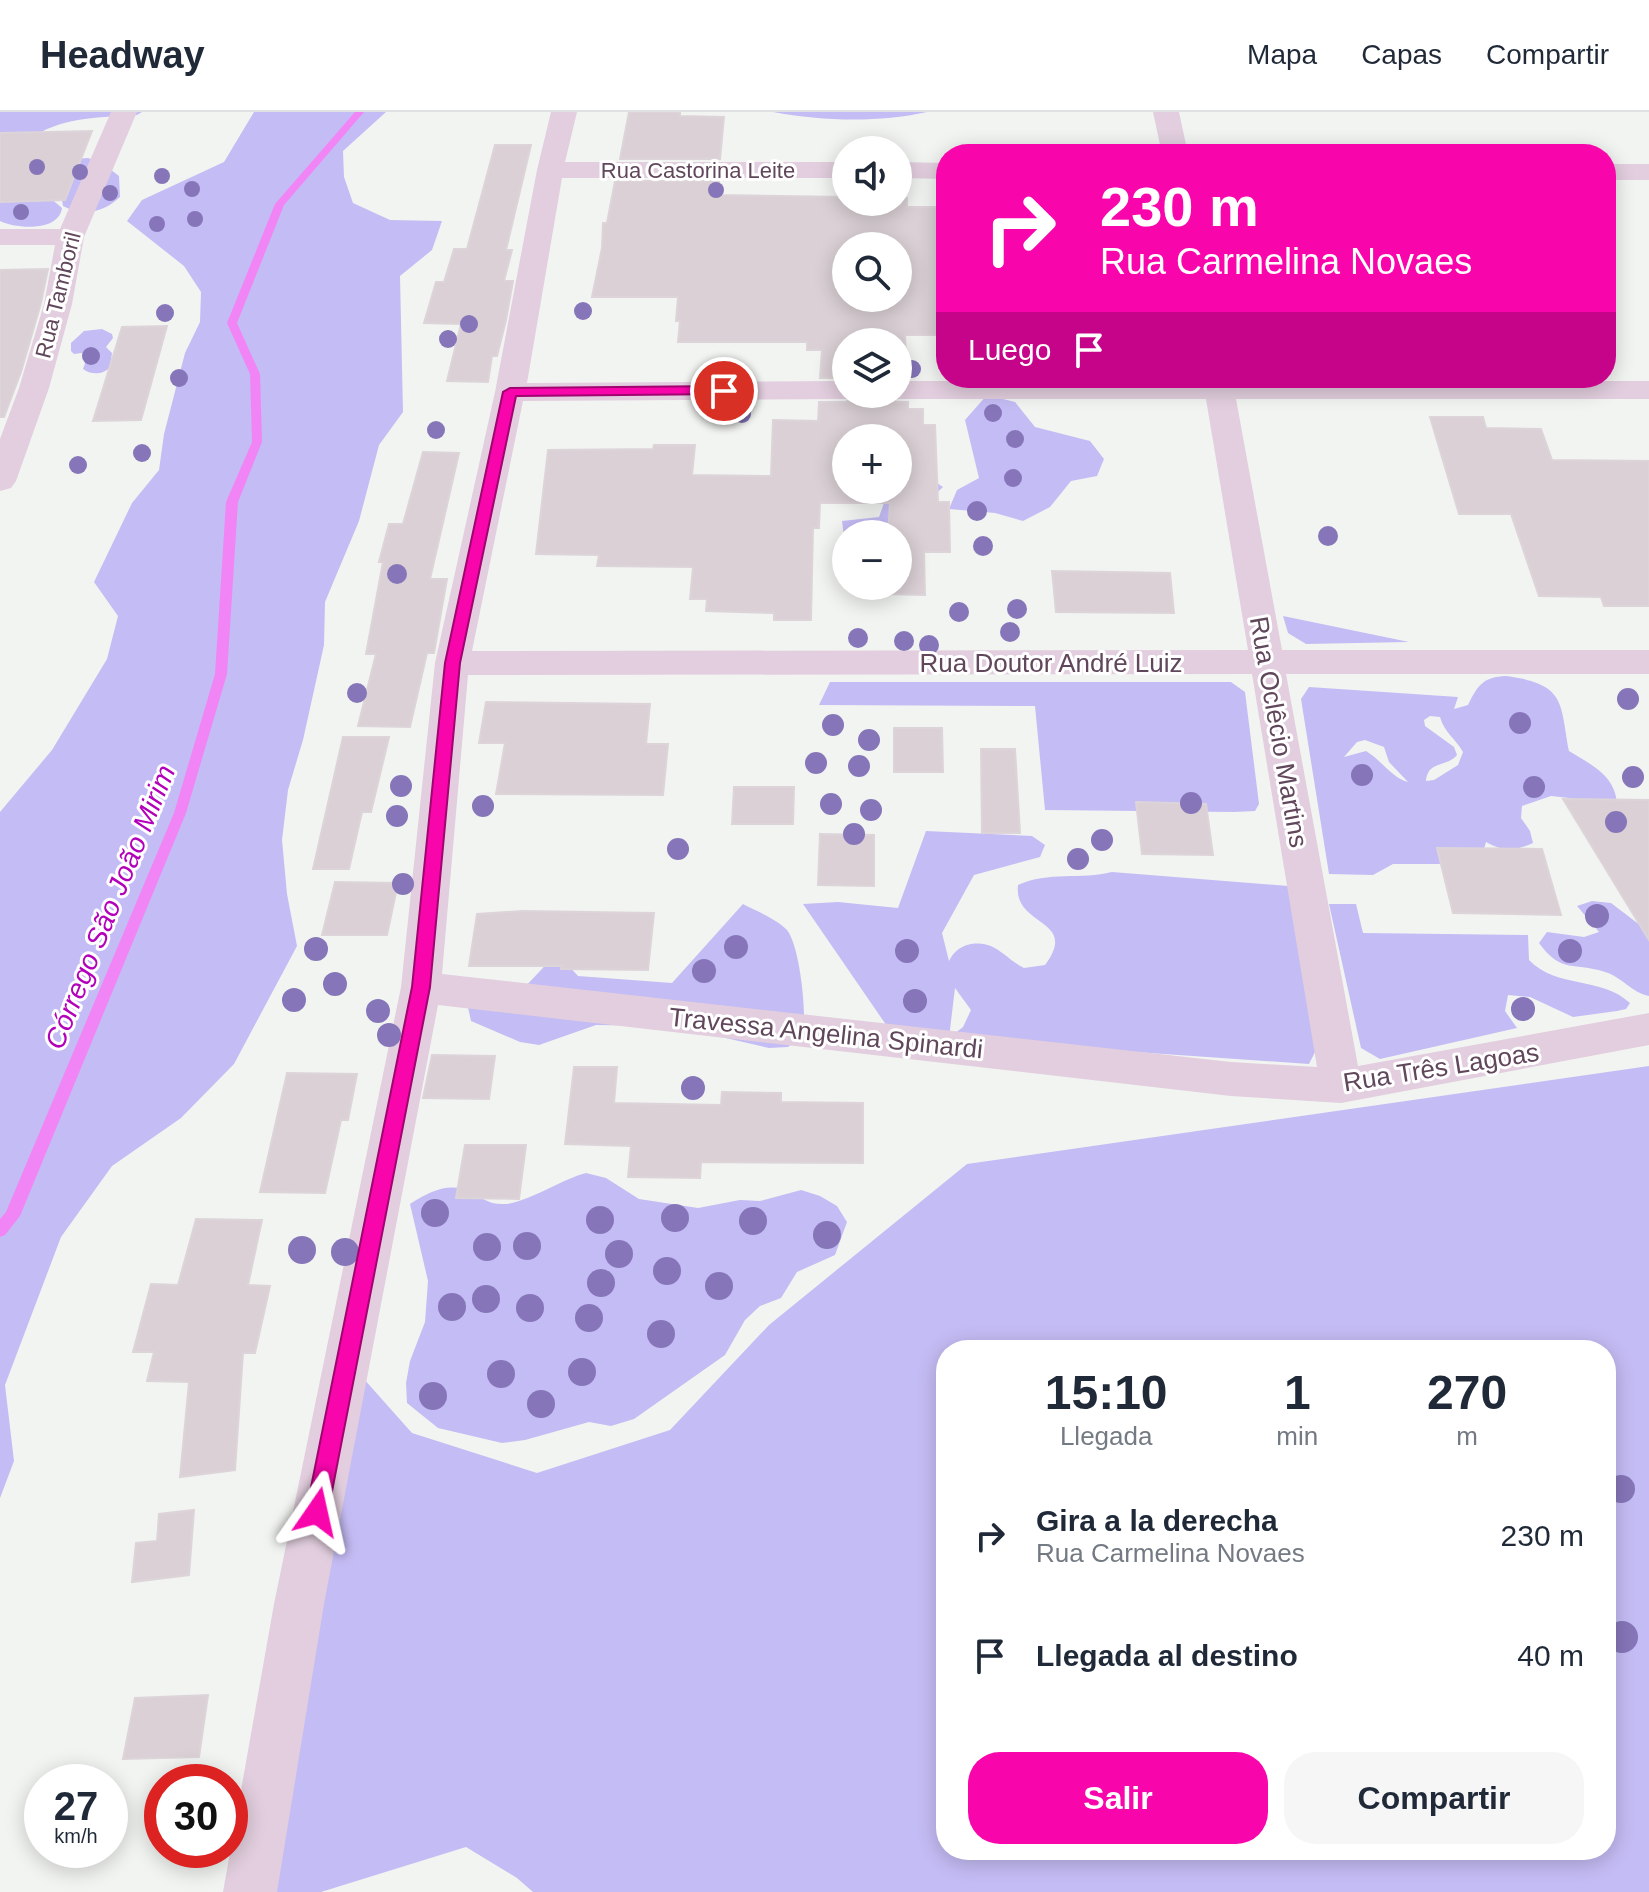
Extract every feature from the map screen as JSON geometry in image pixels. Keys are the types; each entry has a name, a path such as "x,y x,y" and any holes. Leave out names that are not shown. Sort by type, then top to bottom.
{"street":[{"name":"Rua Tamboril","path":"0,481 34,388 54,318 70,237 124,112"},
{"path":"250,1892 299,1604 421,987 452,663 510,392 550,170 564,112"},
{"path":"1166,112 1173,144"},
{"name":"Rua Castorina Leite","path":"550,170 832,170"},
{"path":"912,170 936,171"},
{"path":"1616,173 1649,172"},
{"path":"0,237 70,237"},
{"path":"912,390 989,388"},
{"name":"Rua Oclêcio Martins","path":"1219,388 1341,1086"},
{"path":"1526,388 1649,390"},
{"path":"510,392 832,390"},
{"name":"Rua Doutor André Luiz","path":"452,663 1649,662"},
{"name":"Travessa Angelina Spinardi","path":"421,987 1231,1079"},
{"name":"Rua Três Lagoas","path":"1231,1079 1341,1086 1649,1029"}],"shaded area":[{"path":"0,112 142,112 85,119 47,129 0,163"},
{"path":"254,112 386,112 343,151 344,177 353,203 390,220 442,221 432,250 400,276 403,412 379,445 359,521 325,602 324,645 303,740 288,790 282,840 287,894 297,946 234,1064 181,1118 112,1166 61,1237 5,1385 14,1461 0,1498 0,812 52,750 107,659 118,616 94,582 132,503 159,470 164,434 185,353 200,322 201,292 184,266 127,221 142,200 224,162"},
{"path":"773,112 927,112 850,120"},
{"path":"88,158 102,163 119,176 120,197 114,202 93,211 79,211 63,206 62,200 42,191 62,208 53,221 26,227 0,221 0,185 75,159"},
{"path":"102,329 112,334 113,338 106,347 112,353 110,367 101,373 89,372 83,369 89,352 74,354 71,343 84,331"},
{"path":"987,395 1015,402 1035,427 1090,441 1104,459 1097,476 1071,481 1050,507 1023,521 995,513 949,509 957,490 979,478 965,420"},
{"path":"929,478 943,487 908,520 851,520 879,517 884,504 912,504 912,487"},
{"path":"1283,616 1409,642 1306,644 1288,633"},
{"path":"1506,676 1540,684 1557,698 1569,751 1601,772 1612,786 1617,805 1586,805 1569,798 1551,796 1522,806 1521,818 1530,831 1533,843 1527,846 1504,849 1486,842 1484,849 1443,864 1393,864 1373,875 1329,874 1301,699 1309,687 1458,697 1454,709 1468,705 1482,683","holes":["1430,716 1440,717 1463,752 1458,765 1434,780 1426,781 1430,770 1457,755 1454,747 1425,726 1424,720","1365,740 1384,747 1389,762 1408,782 1397,777 1366,751 1344,757 1357,742"]},
{"path":"830,682 1231,682 1245,692 1259,804 1255,811 1234,812 1045,810 1035,706 819,705"},
{"path":"926,831 1032,836 1045,845 1040,857 974,875 942,933 949,961 954,953 967,945 984,944 1024,968 1045,965 1054,950 1055,939 1051,930 1025,909 1019,899 1018,885 1041,878 1112,872 1288,886 1316,1050 1309,1064 949,1039 902,1048 803,904 838,902 898,908","holes":["955,988 971,1010 963,1027 949,1038"]},
{"path":"1592,901 1611,903 1649,932 1649,996 1605,972 1562,963 1539,943 1547,932 1584,937 1599,932 1577,906"},
{"path":"743,904 783,926 796,950 804,1025 803,1035 788,1047 769,1048 673,1026 596,1025 539,1045 520,1042 471,1021 464,989 523,989 557,953 578,976 672,983"},
{"path":"1329,904 1356,904 1363,933 1528,935 1529,960 1540,969 1606,989 1630,1003 1626,1009 1573,1017 1530,997 1508,995 1505,1011 1517,1028 1380,1059 1361,1048"},
{"path":"1649,1066 1649,1892 533,1892 517,1878 466,1847 321,1892 240,1892 363,1378 412,1433 537,1473 670,1430 769,1325 967,1164"},
{"path":"586,1173 606,1178 639,1199 698,1208 740,1200 760,1201 801,1190 837,1206 847,1222 835,1255 797,1272 781,1298 760,1306 745,1320 725,1355 634,1419 611,1426 589,1422 525,1440 502,1443 438,1428 407,1403 406,1383 410,1361 425,1322 428,1281 410,1204 433,1191 449,1188 466,1190 496,1204 513,1203"}],"building":[{"path":"629,112 680,112 680,116 724,117 720,159 620,159"},
{"path":"92,131 65,200 0,202 0,133"},
{"path":"495,145 531,145 506,250 512,250 504,281 513,281 506,320 497,356 492,356 488,382 447,381 461,324 424,323 436,282 444,282 454,249 467,249"},
{"path":"615,181 719,181 717,195 832,197 832,216 912,216 912,207 936,207 936,335 912,335 912,328 832,328 832,378 820,378 822,350 807,350 807,342 678,342 678,297 592,297 602,248 603,223 607,223"},
{"path":"48,269 21,372 4,417 0,417 0,270"},
{"path":"167,326 141,420 93,421 122,327"},
{"path":"819,402 832,402 832,408 923,409 923,425 935,425 938,502 949,502 950,552 924,552 925,595 912,595 912,520 889,520 890,504 912,504 912,424 832,424 832,503 820,503 819,528 813,528 811,620 774,620 774,613 706,611 707,599 690,599 693,567 597,566 599,555 536,554 548,450 653,449 654,445 695,445 692,475 771,476 773,420 818,421"},
{"path":"1430,417 1483,417 1486,428 1541,429 1552,460 1649,461 1649,606 1604,606 1601,597 1539,596 1511,514 1459,514"},
{"path":"423,452 459,453 430,579 447,579 434,653 427,653 410,727 358,726 376,654 366,654 383,562 379,562 389,524 403,524"},
{"path":"1052,571 1170,573 1174,613 1056,612"},
{"path":"486,702 650,704 646,744 668,744 663,795 496,794 505,743 479,743"},
{"path":"894,728 942,728 943,772 894,772"},
{"path":"343,737 389,737 371,812 362,812 349,869 313,869"},
{"path":"981,749 1015,749 1020,833 982,833"},
{"path":"734,787 794,787 793,824 732,824"},
{"path":"1563,799 1649,800 1649,940"},
{"path":"1136,802 1206,804 1213,855 1142,854"},
{"path":"820,834 874,835 874,886 818,885"},
{"path":"1437,848 1542,849 1561,915 1453,913"},
{"path":"335,882 398,883 387,935 322,935"},
{"path":"523,911 654,913 648,970 469,966 477,914"},
{"path":"432,1055 495,1056 489,1099 423,1098"},
{"path":"574,1067 617,1067 614,1103 721,1105 722,1092 781,1093 781,1102 863,1103 863,1163 701,1162 700,1178 628,1177 631,1146 565,1144"},
{"path":"287,1073 357,1074 348,1120 341,1120 325,1193 260,1192"},
{"path":"465,1145 526,1145 519,1199 456,1198"},
{"path":"196,1219 262,1220 248,1285 270,1286 255,1353 243,1353 235,1470 180,1477 189,1382 147,1381 154,1352 133,1352 151,1284 178,1285"},
{"path":"194,1510 189,1575 132,1582 136,1543 157,1541 159,1514"},
{"path":"208,1695 199,1757 123,1759 135,1698"}],"waterway":[{"name":"Córrego São João Mirim","path":"0,1230 12,1216 180,813 221,674 232,502 257,442 255,374 232,323 280,204 360,112"}],"route":[{"path":"317,1512 421,987 452,663 510,392 724,391"}]}
